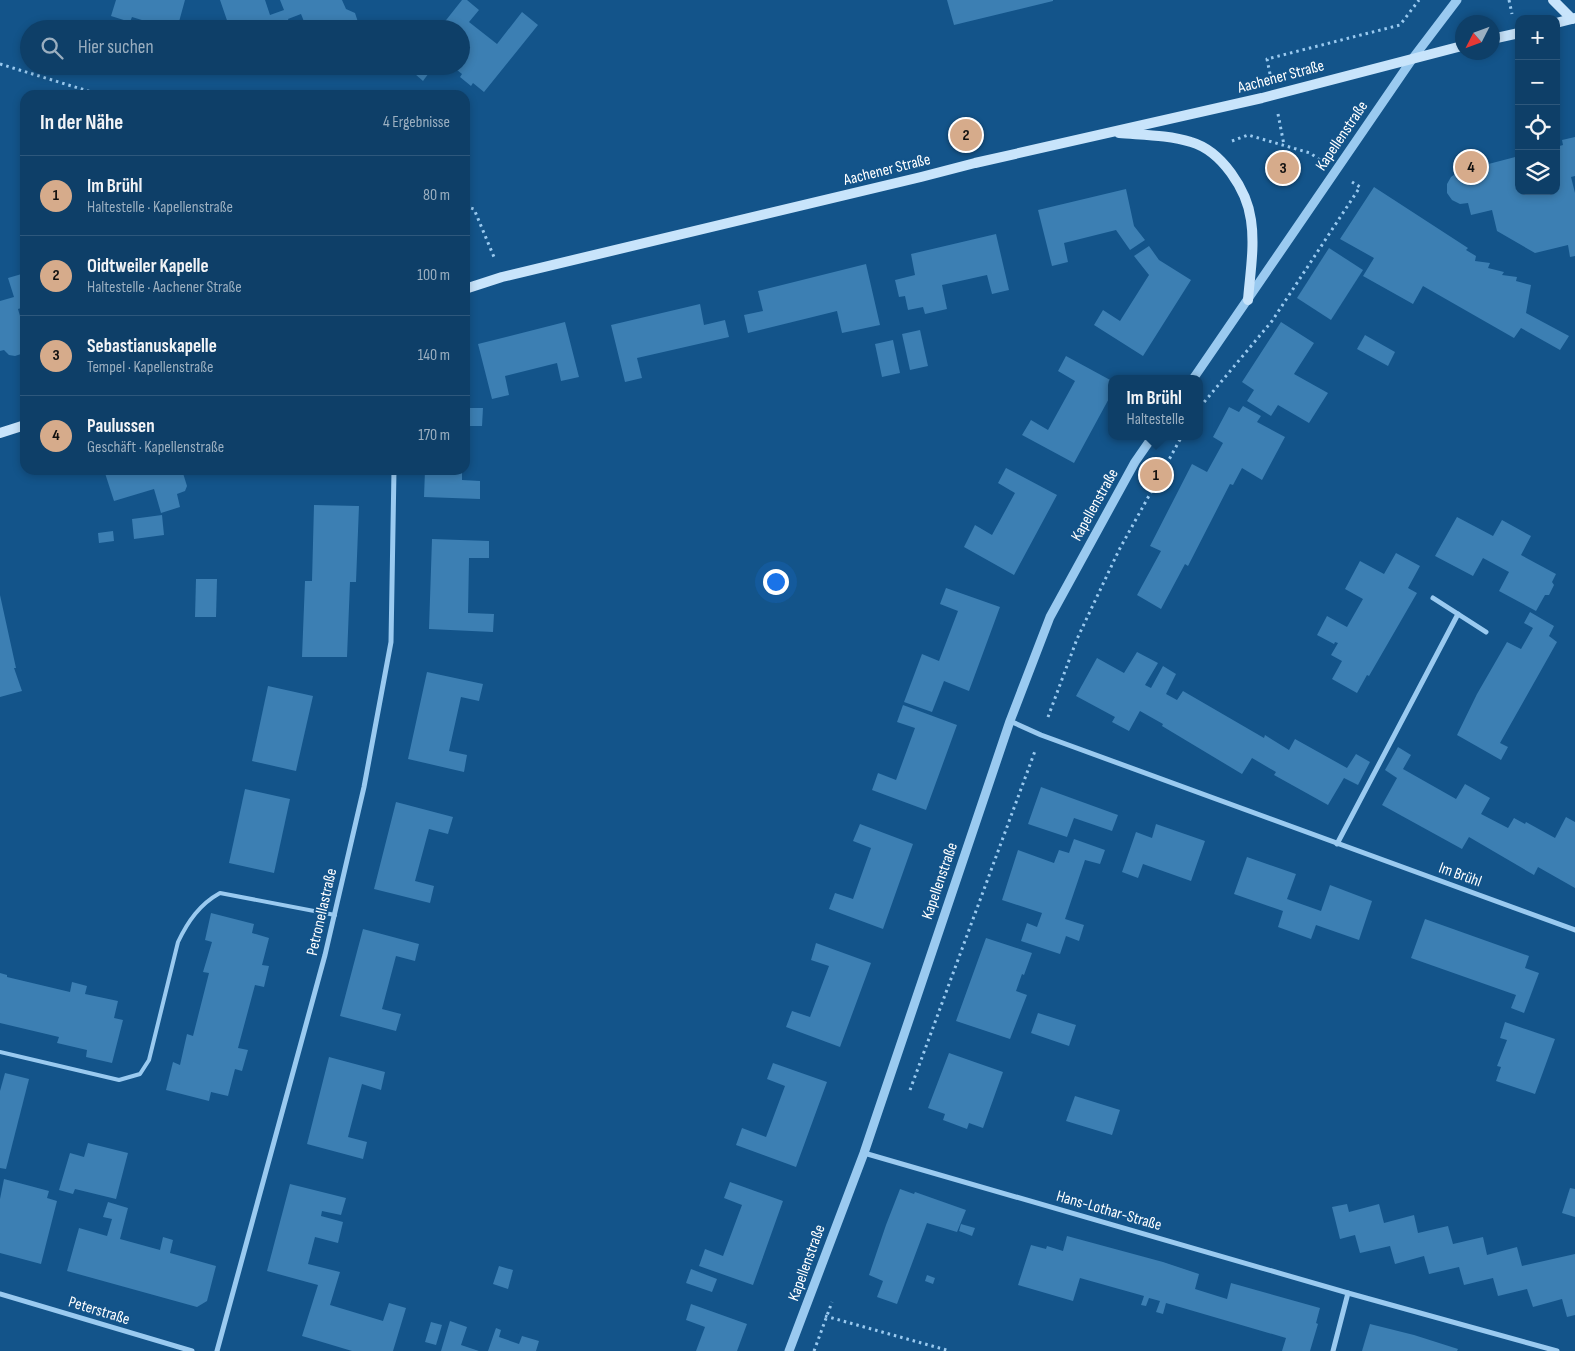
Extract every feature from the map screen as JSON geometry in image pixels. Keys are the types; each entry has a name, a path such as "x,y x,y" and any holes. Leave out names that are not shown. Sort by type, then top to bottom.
{"main road":[{"path":"1553,0 1574,18"},
{"path":"1560,22 1574,18"},
{"path":"1500,37 1515,34"},
{"name":"Aachener Straße","path":"470,287 502,277 975,163 1262,98 1455,48"},
{"path":"1111,132 1192,142 1206,149 1222,161 1240,185 1251,220 1252,249 1248,300"},
{"path":"0,433 20,427"}],"street":[{"name":"Kapellenstraße","path":"1196,375 1413,58 1457,0"},
{"name":"Kapellenstraße","path":"789,1351 864,1153 1010,721 1050,617 1136,462 1151,440"},
{"name":"Petronellastraße","path":"217,1351 325,955 364,787 392,642 394,475"},
{"path":"1433,598 1486,632"},
{"path":"1337,844 1458,614"},
{"name":"Im Brühl","path":"1010,721 1042,735 1575,930"},
{"name":"Hans-Lothar-Straße","path":"864,1153 1348,1293 1557,1351"},
{"path":"1333,1351 1348,1293"},
{"name":"Peterstraße","path":"0,1294 192,1351"}],"lane":[{"path":"0,1052 119,1080 140,1074 149,1060 178,942 186,924 210,899 220,893 334,915"}],"path":[{"path":"0,64 20,70"},
{"path":"36,75 85,90"},
{"path":"1225,143 1248,135 1310,153 1325,163"},
{"path":"1203,403 1272,321 1360,187 1336,171"},
{"path":"470,208 474,209 502,277"},
{"path":"908,1095 1076,639 1119,550 1180,440"},
{"path":"814,1351 834,1298"},
{"path":"805,1310 950,1351"}],"building":[{"path":"116,0 185,0 179,20 142,20 132,17 131,20 124,20 111,16"},
{"path":"220,0 265,0 270,15 284,10 280,0 342,0 346,9 355,13 357,20 303,20 301,14 288,20 227,20"},
{"path":"462,0 467,0 479,10 470,21 446,20"},
{"path":"947,0 1053,0 1053,1 954,25"},
{"path":"522,12 538,25 484,92 473,83 471,86 460,77 461,75 470,75 470,23 497,44"},
{"path":"416,75 427,75 423,81"},
{"path":"1575,137 1575,176 1571,177 1575,193 1575,256 1570,257 1568,245 1535,253 1497,231 1492,210 1471,215 1468,203 1460,204 1452,200 1447,193 1447,184 1451,177 1458,172 1515,157 1515,195 1560,195 1560,146 1563,145 1562,140"},
{"path":"1289,161 1291,174 1277,176 1275,163"},
{"path":"1374,187 1468,248 1466,250 1476,256 1475,261 1490,263 1488,268 1504,272 1502,275 1517,277 1516,281 1531,285 1526,313 1569,336 1560,350 1521,328 1514,338 1423,286 1413,304 1363,276 1374,258 1340,239"},
{"path":"1126,189 1134,226 1145,240 1130,250 1116,230 1064,243 1068,262 1052,266 1038,210"},
{"path":"996,234 1009,290 992,294 987,275 942,285 947,309 925,314 923,307 908,310 905,296 899,297 895,280 915,275 911,254"},
{"path":"1149,246 1159,260 1191,280 1143,356 1094,325 1103,310 1120,321 1149,275 1134,256"},
{"path":"1329,248 1363,270 1331,320 1297,298"},
{"path":"866,264 880,325 842,333 837,311 748,333 744,315 763,311 758,291"},
{"path":"20,274 20,308 18,309 20,316 20,354 15,356 9,355 4,350 0,351 0,301 14,297 8,278"},
{"path":"700,304 704,325 725,320 729,337 637,358 642,378 625,382 611,325"},
{"path":"565,322 579,377 561,381 557,363 505,376 509,395 492,399 478,344"},
{"path":"1281,322 1314,343 1294,374 1328,393 1309,423 1278,405 1271,416 1247,401 1254,390 1242,382"},
{"path":"920,330 928,366 910,370 902,334"},
{"path":"1365,335 1395,352 1388,366 1357,349"},
{"path":"893,340 900,373 882,377 875,344"},
{"path":"1066,356 1108,379 1108,400 1074,463 1022,435 1031,420 1048,430 1075,381 1058,371"},
{"path":"1243,406 1261,416 1257,422 1285,437 1262,480 1242,468 1233,485 1230,484 1188,566 1185,564 1161,609 1137,595 1161,551 1150,546 1192,464 1207,472 1223,443 1213,437 1229,407 1239,412"},
{"path":"470,408 483,408 482,426 470,426"},
{"path":"1006,468 1057,495 1014,575 964,547 975,525 992,535 1015,493 998,483"},
{"path":"106,475 184,475 187,486 185,491 177,494 180,507 161,513 154,489 114,501"},
{"path":"425,475 462,475 462,480 480,481 480,499 424,497"},
{"path":"314,505 359,506 356,582 350,582 347,657 302,657 305,581 312,581"},
{"path":"162,515 164,535 134,539 132,519"},
{"path":"1457,517 1493,536 1502,520 1531,536 1521,555 1556,574 1552,582 1554,585 1549,595 1545,595 1536,611 1499,591 1509,572 1483,558 1473,576 1435,556"},
{"path":"113,531 114,541 99,543 98,533"},
{"path":"432,539 489,541 489,558 469,558 468,613 494,614 493,632 429,629"},
{"path":"1396,553 1420,566 1408,588 1417,593 1369,676 1367,675 1357,693 1332,679 1342,661 1331,655 1338,643 1335,642 1334,644 1317,635 1327,616 1347,627 1363,599 1345,589 1360,561 1384,574"},
{"path":"196,579 217,579 216,617 195,617"},
{"path":"946,588 1000,607 969,691 944,681 932,712 904,702 922,654 939,661 958,611 940,604"},
{"path":"0,595 16,668 14,668 22,691 0,697"},
{"path":"1530,612 1554,626 1549,636 1557,642 1500,743 1508,747 1501,760 1457,735 1477,694 1507,642 1521,649 1533,628 1524,623"},
{"path":"1137,652 1158,663 1145,685 1151,688 1163,666 1176,674 1166,694 1177,700 1183,691 1264,738 1265,735 1289,750 1295,739 1347,768 1356,754 1370,762 1358,785 1344,778 1328,805 1274,775 1276,772 1252,758 1242,774 1140,711 1129,731 1112,722 1115,717 1076,696 1097,658 1124,673"},
{"path":"427,672 483,684 479,701 461,697 449,751 467,755 464,772 408,759"},
{"path":"268,686 313,696 296,771 252,761"},
{"path":"903,705 957,725 926,810 872,790 878,773 896,780 915,728 897,722"},
{"path":"1398,747 1411,755 1403,769 1456,799 1465,784 1490,798 1481,814 1508,828 1514,818 1525,824 1526,822 1555,838 1566,817 1575,822 1575,888 1538,867 1534,875 1469,837 1462,849 1382,805 1397,778 1385,770"},
{"path":"1041,787 1118,815 1112,831 1074,818 1067,837 1028,824"},
{"path":"245,789 290,799 274,873 229,863"},
{"path":"396,802 453,817 448,834 429,829 415,881 434,886 430,903 374,889"},
{"path":"860,824 913,844 883,929 829,909 835,893 853,899 871,848 853,841"},
{"path":"1156,824 1205,841 1191,881 1143,864 1138,878 1122,872 1136,832 1152,838"},
{"path":"1074,839 1105,850 1100,864 1085,860 1065,919 1084,925 1079,941 1066,936 1060,954 1021,941 1027,923 1037,927 1042,913 1002,900 1018,850 1054,863 1059,850 1069,853"},
{"path":"1247,857 1296,874 1287,899 1321,911 1330,885 1372,901 1359,940 1316,925 1311,939 1278,927 1283,911 1234,894"},
{"path":"211,913 254,924 252,933 269,938 262,965 269,966 264,987 255,985 238,1048 248,1050 242,1071 235,1069 228,1096 211,1092 209,1101 166,1090 173,1062 180,1065 187,1034 193,1036 209,973 203,972 212,942 205,940"},
{"path":"1425,919 1529,956 1525,968 1539,973 1524,1013 1511,1008 1516,995 1411,958"},
{"path":"363,929 419,944 415,961 396,956 382,1009 401,1014 396,1031 340,1016"},
{"path":"986,938 1032,953 1016,991 1027,995 1010,1039 956,1021"},
{"path":"816,943 871,963 840,1047 786,1027 792,1011 810,1017 829,966 811,960"},
{"path":"0,973 7,975 7,977 70,992 72,982 87,986 85,994 118,1001 114,1018 123,1020 112,1063 86,1057 87,1050 57,1043 59,1037 0,1023"},
{"path":"1038,1013 1076,1025 1069,1046 1031,1033"},
{"path":"1505,1022 1555,1039 1535,1094 1496,1081 1501,1067 1497,1066 1507,1040 1500,1038"},
{"path":"949,1053 1003,1072 983,1128 969,1123 967,1129 943,1120 945,1114 928,1108"},
{"path":"329,1057 385,1072 381,1090 362,1084 348,1137 367,1142 363,1159 307,1144"},
{"path":"773,1063 827,1082 796,1167 736,1145 742,1128 766,1137 785,1086 767,1079"},
{"path":"5,1073 29,1079 6,1169 0,1168 0,1091"},
{"path":"1075,1096 1120,1110 1112,1135 1066,1121"},
{"path":"88,1143 128,1153 116,1199 75,1189 73,1194 59,1190 70,1153 84,1157"},
{"path":"4,1179 49,1191 47,1198 57,1201 41,1264 0,1253 0,1199"},
{"path":"730,1182 783,1201 753,1285 699,1266 705,1249 723,1256 742,1205 724,1198"},
{"path":"290,1184 346,1198 341,1215 322,1211 321,1216 343,1222 338,1243 315,1237 308,1264 340,1272 330,1305 383,1321 389,1303 406,1308 393,1351 352,1351 302,1336 318,1285 267,1271"},
{"path":"1570,1188 1575,1189 1575,1217 1562,1213"},
{"path":"900,1189 914,1194 915,1192 966,1210 957,1232 927,1223 897,1304 877,1297 883,1281 869,1275"},
{"path":"108,1202 128,1208 120,1239 160,1250 163,1237 173,1240 170,1253 216,1266 207,1301 197,1307 67,1271 79,1228 107,1236 112,1219 103,1217"},
{"path":"1347,1204 1349,1212 1379,1204 1384,1223 1414,1215 1418,1233 1448,1226 1453,1244 1483,1237 1487,1255 1517,1247 1522,1266 1575,1254 1575,1315 1567,1317 1562,1299 1533,1307 1527,1289 1498,1296 1493,1278 1464,1285 1459,1267 1429,1274 1424,1256 1395,1264 1390,1246 1360,1253 1355,1235 1340,1239 1332,1207"},
{"path":"961,1224 975,1228 972,1236 959,1231"},
{"path":"1067,1236 1163,1262 1199,1274 1195,1289 1227,1299 1231,1283 1320,1308 1316,1323 1318,1324 1310,1351 1282,1351 1286,1338 1166,1303 1163,1314 1156,1312 1160,1301 1149,1298 1146,1306 1141,1305 1144,1296 1080,1278 1073,1301 1018,1285 1031,1245 1046,1249 1047,1246 1063,1251"},
{"path":"499,1266 513,1270 508,1289 493,1284"},
{"path":"691,1269 717,1279 712,1292 686,1283"},
{"path":"927,1275 935,1278 933,1284 925,1281"},
{"path":"691,1304 747,1324 737,1351 696,1351 705,1327 686,1320"},
{"path":"450,1321 467,1327 461,1345 479,1351 441,1351"},
{"path":"431,1322 442,1325 436,1345 425,1342"},
{"path":"1370,1324 1458,1349 1457,1351 1362,1351"},
{"path":"496,1328 501,1330 499,1337 519,1344 522,1336 539,1341 536,1351 488,1351"}],"place":[{"name":"Oidtweiler Kapelle","path":"966,135"},
{"name":"Paulussen","path":"1471,167"},
{"name":"Sebastianuskapelle","path":"1283,168"},
{"name":"Im Brühl","path":"1156,475"}]}
